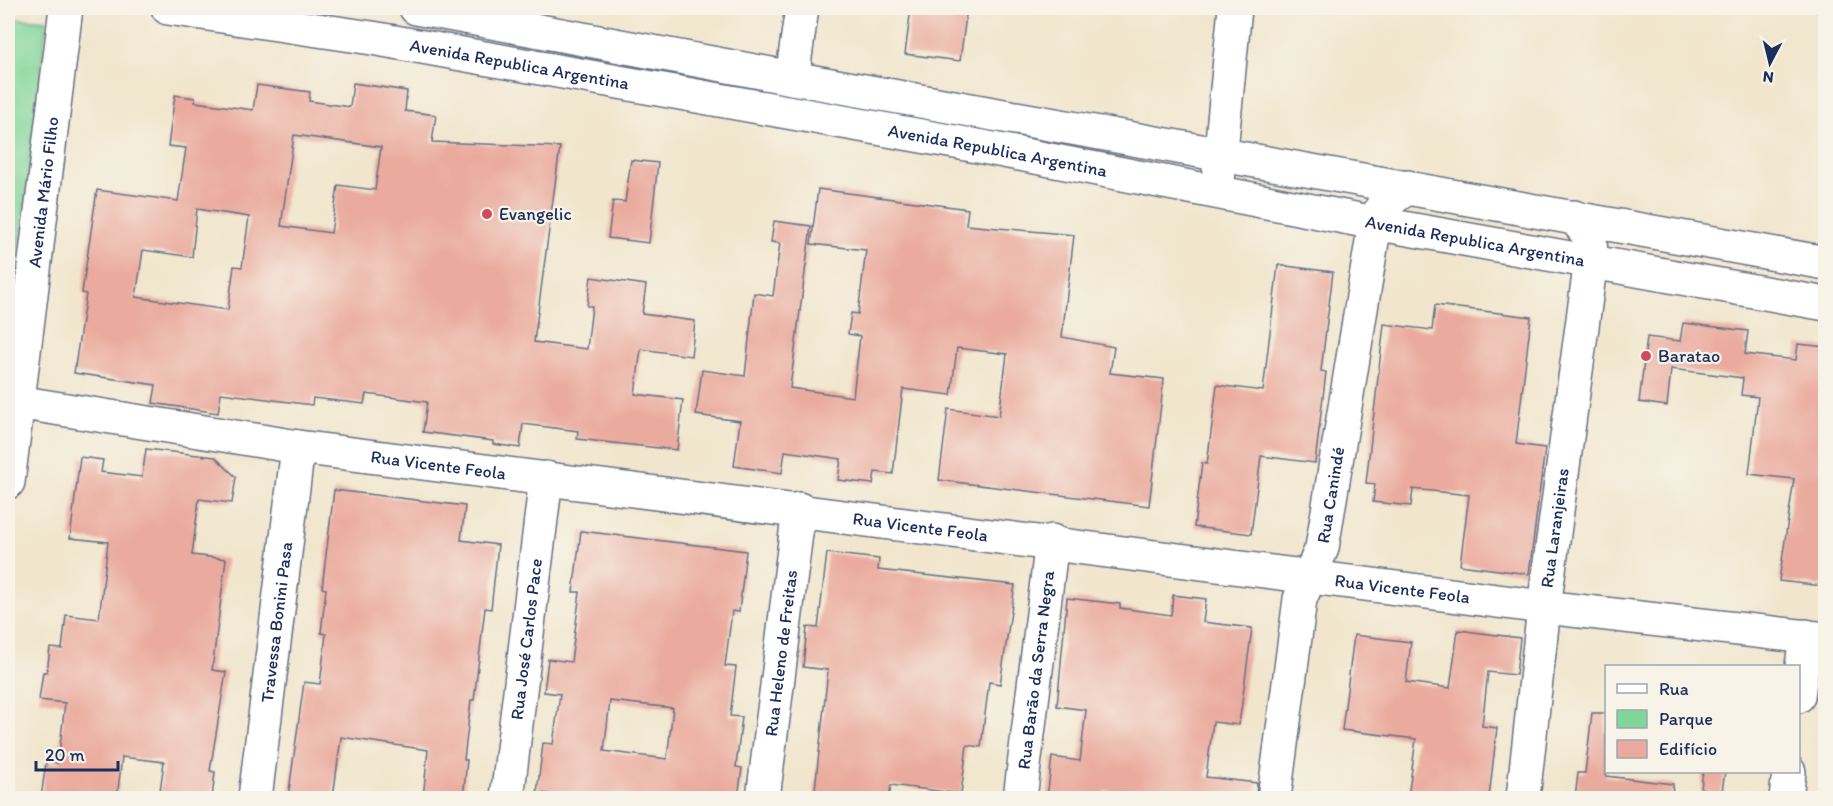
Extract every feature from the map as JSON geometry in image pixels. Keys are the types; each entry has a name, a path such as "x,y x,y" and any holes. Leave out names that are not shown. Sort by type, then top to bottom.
{"street":[{"name":"Avenida Mário Filho","path":"8,482 66,8"},
{"name":"Avenida Republica Argentina","path":"168,8 372,38 1217,190 1375,223 1826,304"},
{"name":"Avenida Republica Argentina","path":"416,8 792,78 1826,263"},
{"path":"792,78 802,8"},
{"path":"1217,190 1235,8"},
{"path":"1375,223 1383,205 1408,187"},
{"name":"Rua Laranjeiras","path":"1523,798 1544,606 1591,260 1590,237 1574,217"},
{"name":"Rua Canindé","path":"1274,798 1300,599 1323,548 1375,223"},
{"name":"Rua Vicente Feola","path":"17,402 298,447 1544,606 1816,638"},
{"name":"Travessa Bonini Pasa","path":"255,798 298,447"},
{"name":"Rua José Carlos Pace","path":"507,798 546,478"},
{"name":"Rua Heleno de Freitas","path":"763,798 799,510"},
{"name":"Rua Barão da Serra Negra","path":"1020,798 1052,542"},
{"path":"1800,690 1816,638"},
{"path":"1786,798 1789,773"}],"green space":[{"path":"8,18 47,21 8,346"}],"building":[{"path":"911,8 967,8 960,61 905,54"},
{"path":"353,83 407,91 405,111 436,115 432,142 560,147 534,342 587,349 592,306 587,306 591,277 646,285 642,314 695,321 691,356 641,349 635,394 683,400 677,450 577,439 578,431 523,424 520,448 493,444 493,441 423,432 427,402 366,394 364,404 313,398 312,405 221,393 218,413 153,403 156,385 74,373 86,294 82,293 97,190 178,201 186,148 168,146 175,95 195,98 195,102 253,110 257,85 310,92 309,101 350,107","holes":["294,135 381,147 375,190 338,185 331,233 281,226","197,209 249,217 242,267 234,266 228,310 136,297 143,250 192,257"]},
{"path":"631,160 658,163 649,243 608,238 613,201 625,202"},
{"path":"818,189 968,209 966,225 1074,235 1062,337 1114,347 1110,373 1164,379 1149,506 939,480 948,409 999,416 1007,354 957,348 951,395 903,389 893,474 875,472 873,484 838,480 841,459 785,451 782,473 734,466 740,421 696,415 702,370 745,376 754,293 773,296 780,243 771,242 774,221 811,226 790,388 853,397 860,336 848,334 851,313 858,314 866,250 811,244"},
{"path":"1278,265 1333,272 1321,371 1326,372 1315,463 1261,456 1251,534 1194,527 1202,463 1207,464 1217,385 1263,391"},
{"path":"1435,305 1531,317 1516,444 1545,448 1529,574 1460,565 1469,495 1413,489 1411,506 1373,502 1375,484 1366,483 1384,324 1432,330"},
{"path":"1683,323 1748,331 1745,354 1796,360 1798,344 1826,347 1826,567 1823,586 1779,581 1794,479 1749,474 1758,397 1741,395 1743,378 1671,369 1667,406 1639,402 1647,337 1680,341"},
{"path":"146,449 215,457 236,477 232,503 199,499 192,555 226,559 212,670 226,672 210,771 215,772 212,798 159,798 164,762 122,757 117,798 41,798 46,762 58,763 65,703 39,700 43,672 47,672 50,648 62,649 66,615 99,619 108,542 70,538 80,457 103,460 101,472 142,477"},
{"path":"334,490 465,506 461,540 498,545 491,609 485,608 474,700 471,700 464,760 467,760 463,798 423,798 428,750 341,737 333,798 288,798 304,682 320,684 326,634 321,633 326,589 322,588"},
{"path":"581,531 746,551 739,612 732,611 725,666 736,667 730,716 742,717 736,767 742,768 738,798 549,798 549,794 537,793 543,743 553,744 560,694 544,692 548,659 571,662 580,592 573,592","holes":["610,701 673,708 667,759 604,751"]},
{"path":"827,553 879,559 878,570 1015,585 1000,684 989,682 981,747 967,745 961,794 891,785 889,798 814,798 828,670 803,667 807,627 818,628"},
{"path":"1173,595 1206,599 1203,622 1252,628 1239,725 1213,722 1206,777 1257,783 1256,798 1148,798 1149,796 1105,791 1104,798 1047,798 1052,757 1080,761 1086,710 1057,706 1067,598 1120,604 1120,608 1171,615"},
{"path":"1458,630 1520,638 1516,675 1488,672 1482,726 1497,728 1489,798 1408,798 1416,739 1342,730 1354,635 1411,642 1406,682 1450,688"},
{"path":"1592,713 1605,713 1606,776 1673,784 1672,798 1575,798 1578,773 1585,773"},
{"path":"1703,773 1725,773 1721,798 1700,798"}],"place":[{"name":"Evangelic","path":"487,214"},
{"name":"Baratao","path":"1646,356"}]}
